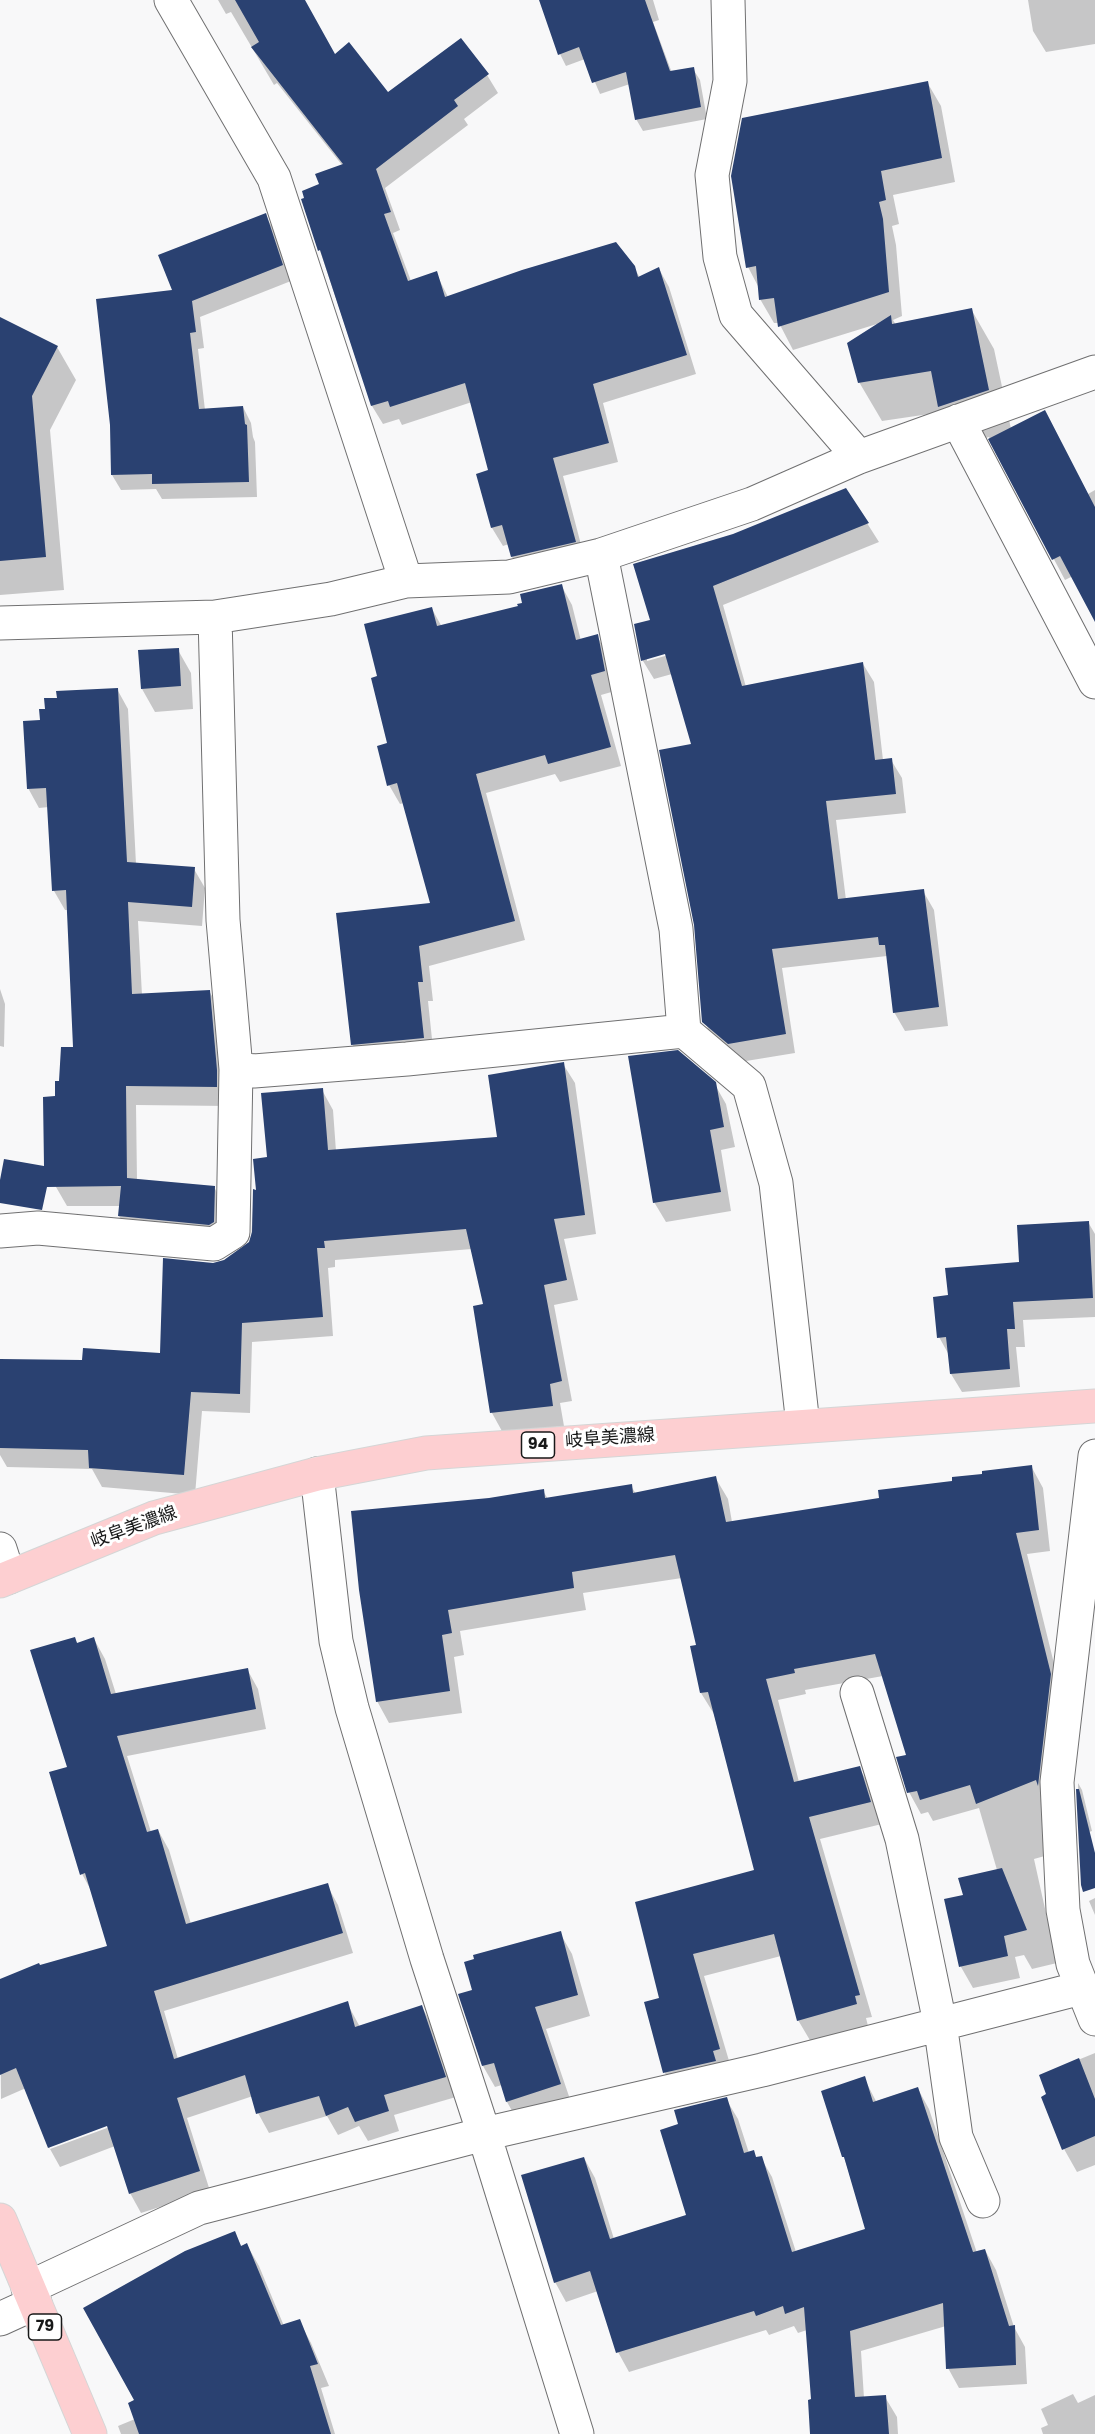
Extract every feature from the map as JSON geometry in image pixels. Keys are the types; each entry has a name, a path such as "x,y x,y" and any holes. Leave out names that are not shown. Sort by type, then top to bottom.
{"main road":[{"name":"岐阜美濃線","path":"3,1569 153,1518 317,1474 426,1453 1095,1406"},
{"name":"79","path":"0,2220 90,2434"}],"street":[{"path":"171,0 274,178 406,581"},
{"path":"728,0 730,81 712,175 720,257 736,315 859,457"},
{"path":"0,623 215,617 331,599 406,581 509,577 601,555 752,504 859,457 1095,372"},
{"path":"958,420 1095,682"},
{"path":"601,555 676,929 684,1031 749,1086 776,1183 803,1425"},
{"path":"0,1231 38,1228 214,1244 233,1232 236,1069 223,920 215,617"},
{"path":"236,1069 254,1071 395,1060 684,1031"},
{"path":"1095,1456 1057,1782 1063,1910 1083,1968 1095,2019"},
{"path":"317,1474 336,1641 352,1708 427,1959 484,2133 577,2434"},
{"path":"857,1693 902,1839 940,2023 956,2137 983,2201"},
{"path":"0,2319 32,2296 199,2208 484,2133 762,2070 940,2023 1083,1968"}],"building":[{"path":"235,0 305,0 335,54 349,42 388,92 461,38 489,74 454,100 458,106 376,169 391,212 384,214 408,281 437,271 445,297 522,270 616,242 635,266 638,277 659,267 687,355 593,384 609,443 553,458 576,542 511,557 502,525 491,528 476,474 488,470 465,383 390,407 388,401 371,406 301,199 304,198 302,191 319,184 315,174 343,164 251,47 259,42"},
{"path":"539,0 645,0 670,71 694,67 701,107 635,120 626,72 592,83 579,47 558,55"},
{"path":"928,81 942,158 881,171 886,200 879,202 883,219 889,292 778,327 774,298 759,300 756,266 746,268 731,176 742,118"},
{"path":"266,213 283,265 192,301 196,332 190,333 199,409 243,406 247,425 249,482 152,484 152,474 111,475 110,425 96,299 172,290 158,255"},
{"path":"972,308 989,390 938,407 931,371 858,383 847,343 891,315 892,324"},
{"path":"0,317 58,346 32,396 46,557 0,561"},
{"path":"1045,410 1095,507 1095,622 1060,556 1052,560 988,439"},
{"path":"846,488 869,523 713,586 742,686 863,662 875,760 892,758 896,794 826,801 838,899 924,889 939,1007 893,1013 885,945 879,945 878,937 772,949 786,1034 728,1044 702,1022 694,925 659,750 691,744 665,654 641,661 634,624 650,620 633,564 733,534"},
{"path":"562,584 576,640 598,634 605,671 591,675 611,747 548,764 545,755 476,774 515,921 419,946 423,982 418,982 424,1038 351,1045 336,913 430,903 397,783 387,786 377,746 387,743 371,678 377,676 364,624 432,607 437,626 518,606 517,604 522,603 520,594"},
{"path":"179,648 181,686 141,689 138,650"},
{"path":"118,688 127,862 195,867 192,907 128,902 132,994 210,990 217,1070 217,1087 126,1086 127,1178 215,1186 214,1222 209,1225 118,1216 121,1186 47,1187 42,1210 0,1203 0,1180 4,1159 44,1166 43,1097 55,1096 55,1081 59,1081 61,1047 73,1047 66,890 52,891 46,788 27,789 23,721 40,720 39,709 45,709 44,698 57,698 56,691"},
{"path":"678,1050 716,1082 724,1127 710,1130 721,1192 653,1203 628,1056"},
{"path":"564,1062 585,1215 554,1219 567,1280 544,1285 562,1381 550,1384 553,1406 490,1413 473,1306 483,1304 466,1229 324,1241 325,1248 317,1248 323,1317 242,1323 240,1394 191,1392 184,1475 89,1468 88,1450 0,1448 0,1359 82,1360 83,1348 160,1353 163,1258 213,1263 224,1260 249,1242 252,1232 253,1189 256,1190 253,1159 267,1157 261,1093 323,1088 328,1150 497,1137 488,1075"},
{"path":"1089,1221 1093,1298 1013,1302 1015,1329 1007,1329 1010,1369 950,1374 946,1337 937,1338 933,1297 948,1295 945,1268 1019,1262 1017,1225"},
{"path":"1032,1465 1039,1530 1016,1533 1051,1674 1038,1786 1036,1780 976,1804 970,1785 920,1800 917,1791 907,1793 896,1757 906,1755 875,1654 794,1669 795,1673 766,1679 794,1782 860,1766 871,1802 809,1817 860,1995 855,1996 857,2004 797,2021 774,1934 693,1954 720,2049 713,2051 716,2061 663,2073 644,2002 659,1998 635,1902 754,1870 708,1692 700,1693 690,1646 696,1645 675,1555 572,1572 574,1588 448,1610 452,1633 442,1635 450,1691 376,1702 359,1590 351,1511 489,1498 544,1489 545,1498 632,1484 633,1493 716,1476 726,1522 879,1498 878,1490 952,1481 952,1477 982,1474 982,1471"},
{"path":"75,1637 77,1643 94,1637 111,1694 248,1668 256,1709 117,1736 147,1832 158,1829 186,1924 328,1883 343,1933 154,1991 174,2059 348,2001 355,2027 422,2005 446,2077 384,2095 389,2111 355,2122 348,2107 326,2116 319,2096 256,2114 245,2075 177,2098 200,2171 129,2194 107,2126 48,2148 16,2068 0,2075 0,1979 39,1963 40,1965 107,1946 85,1873 80,1875 49,1772 67,1767 30,1650"},
{"path":"1076,1789 1079,1789 1095,1853 1095,1888 1083,1892 1081,1885"},
{"path":"1002,1868 1027,1930 1004,1936 1008,1956 959,1967 944,1899 963,1895 958,1878"},
{"path":"561,1931 578,1995 535,2007 561,2084 506,2102 494,2063 482,2066 458,1994 472,1990 464,1962 474,1959 473,1955"},
{"path":"1079,2058 1095,2099 1095,2136 1062,2150 1041,2097 1046,2094 1039,2075"},
{"path":"865,2076 873,2102 918,2087 973,2252 985,2249 1009,2326 1015,2325 1016,2365 946,2369 943,2303 850,2331 855,2397 886,2395 889,2434 810,2434 808,2400 811,2399 804,2307 785,2314 783,2306 756,2316 754,2311 616,2353 590,2271 554,2283 521,2175 584,2157 610,2239 686,2215 660,2130 678,2124 674,2110 727,2097 744,2153 754,2150 756,2157 762,2156 792,2252 865,2229 844,2157 842,2157 821,2091"},
{"path":"235,2231 241,2246 247,2243 281,2325 300,2319 318,2364 310,2366 331,2434 139,2434 128,2403 134,2400 83,2308 185,2251"}]}
